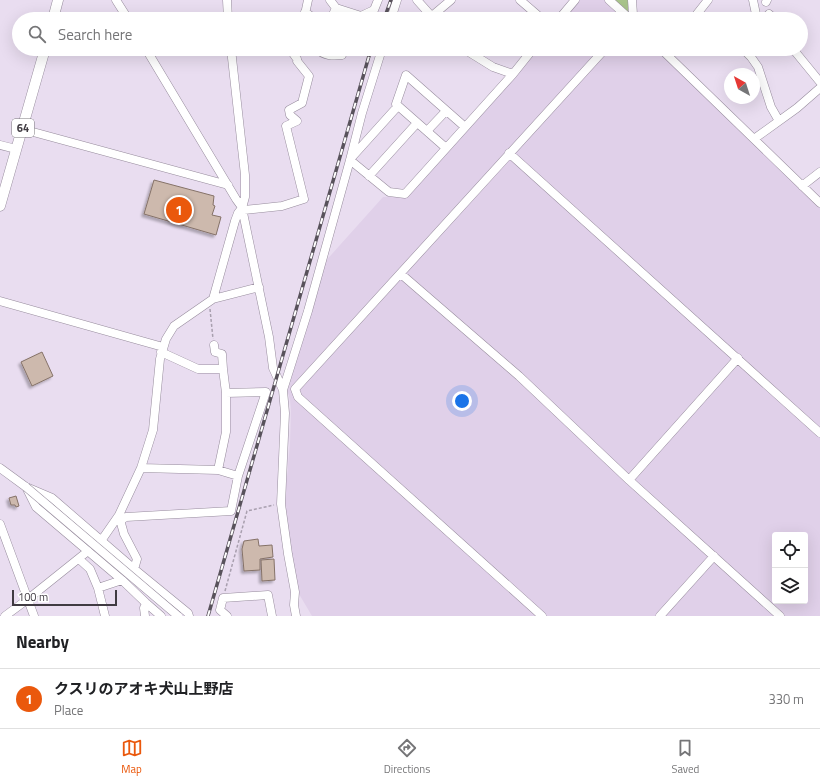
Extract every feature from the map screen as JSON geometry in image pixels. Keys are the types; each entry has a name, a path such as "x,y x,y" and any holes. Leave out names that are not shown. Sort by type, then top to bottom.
{"main road":[{"path":"55,12 58,0"},
{"name":"64","path":"0,206 43,56"}],"street":[{"path":"116,0 124,12"},
{"path":"227,0 228,12"},
{"path":"306,12 308,0"},
{"path":"330,0 336,8 348,12"},
{"path":"370,12 374,10 378,0"},
{"path":"394,12 397,0"},
{"path":"417,0 428,12"},
{"path":"439,12 451,0"},
{"path":"520,0 534,12"},
{"path":"564,12 575,0"},
{"path":"609,0 623,12"},
{"path":"632,0 633,12"},
{"path":"699,12 708,0"},
{"path":"753,0 756,12"},
{"path":"334,12 336,8"},
{"path":"150,56 242,208 269,337 273,368 283,390 285,413 281,504 295,592 294,605 296,616"},
{"path":"211,300 235,221 242,208 244,197 245,176 232,56"},
{"path":"242,208 244,210 282,206 304,198 286,126 297,121 290,115 288,110 302,103 309,76 295,56"},
{"path":"283,390 308,311 351,159 362,113 380,56"},
{"path":"475,56 493,67 513,74"},
{"path":"351,159 389,192 405,194 527,56"},
{"path":"542,616 298,397 295,389 599,56"},
{"path":"671,56 820,203"},
{"path":"750,56 758,67 771,107 779,121"},
{"path":"799,56 820,82"},
{"path":"446,148 396,104 406,76 465,127"},
{"path":"754,139 797,108 820,88"},
{"path":"351,159 398,106"},
{"path":"427,131 446,111"},
{"path":"369,176 417,123"},
{"path":"22,129 228,185"},
{"path":"0,145 16,149"},
{"path":"509,153 820,432"},
{"path":"802,186 820,172"},
{"path":"401,274 519,376 629,480 780,616"},
{"path":"101,541 120,518 141,468 154,430 162,349 174,326 211,300 259,288"},
{"path":"0,301 162,349 198,369 223,369"},
{"path":"214,345 215,352 222,354 226,394 226,432 218,470"},
{"path":"629,480 738,358"},
{"path":"120,518 231,511 238,476 266,392 226,394"},
{"path":"0,468 26,487 178,616"},
{"path":"141,468 218,470 238,476"},
{"path":"26,487 52,498 188,613 189,616"},
{"path":"26,487 36,507 122,580 161,616"},
{"path":"120,518 124,534 137,559 133,568"},
{"path":"0,524 34,616"},
{"path":"5,616 88,551"},
{"path":"660,616 714,556"},
{"path":"79,559 90,569 98,588 106,616"},
{"path":"98,588 122,580"},
{"path":"227,616 220,610 223,598 268,596 272,616"},
{"path":"145,616 144,608 146,603"},
{"path":"294,605 302,616"}],"path":[{"path":"211,300 214,345"},
{"path":"223,598 247,511 281,504"}],"shaded area":[{"path":"579,0 606,0 618,12 569,12"},
{"path":"531,56 663,56 820,208 820,616 312,616 299,594 288,530 285,499 291,411 286,386 323,264 383,197 405,196 514,77"}],"green space":[{"path":"611,0 628,0 628,12"}],"building":[{"path":"154,180 214,196 213,205 215,206 212,215 221,217 216,235 144,214"},
{"path":"42,352 53,376 32,386 21,362"},
{"path":"16,496 19,506 16,507 15,505 11,505 9,498"},
{"path":"258,539 259,546 272,545 273,557 260,559 260,570 244,571 242,549 244,541"},
{"path":"274,559 275,580 262,581 261,560"}],"railway":[{"path":"387,12 391,0"},
{"path":"208,616 369,56"}],"place":[{"name":"クスリのアオキ犬山上野店","path":"179,210"}]}
